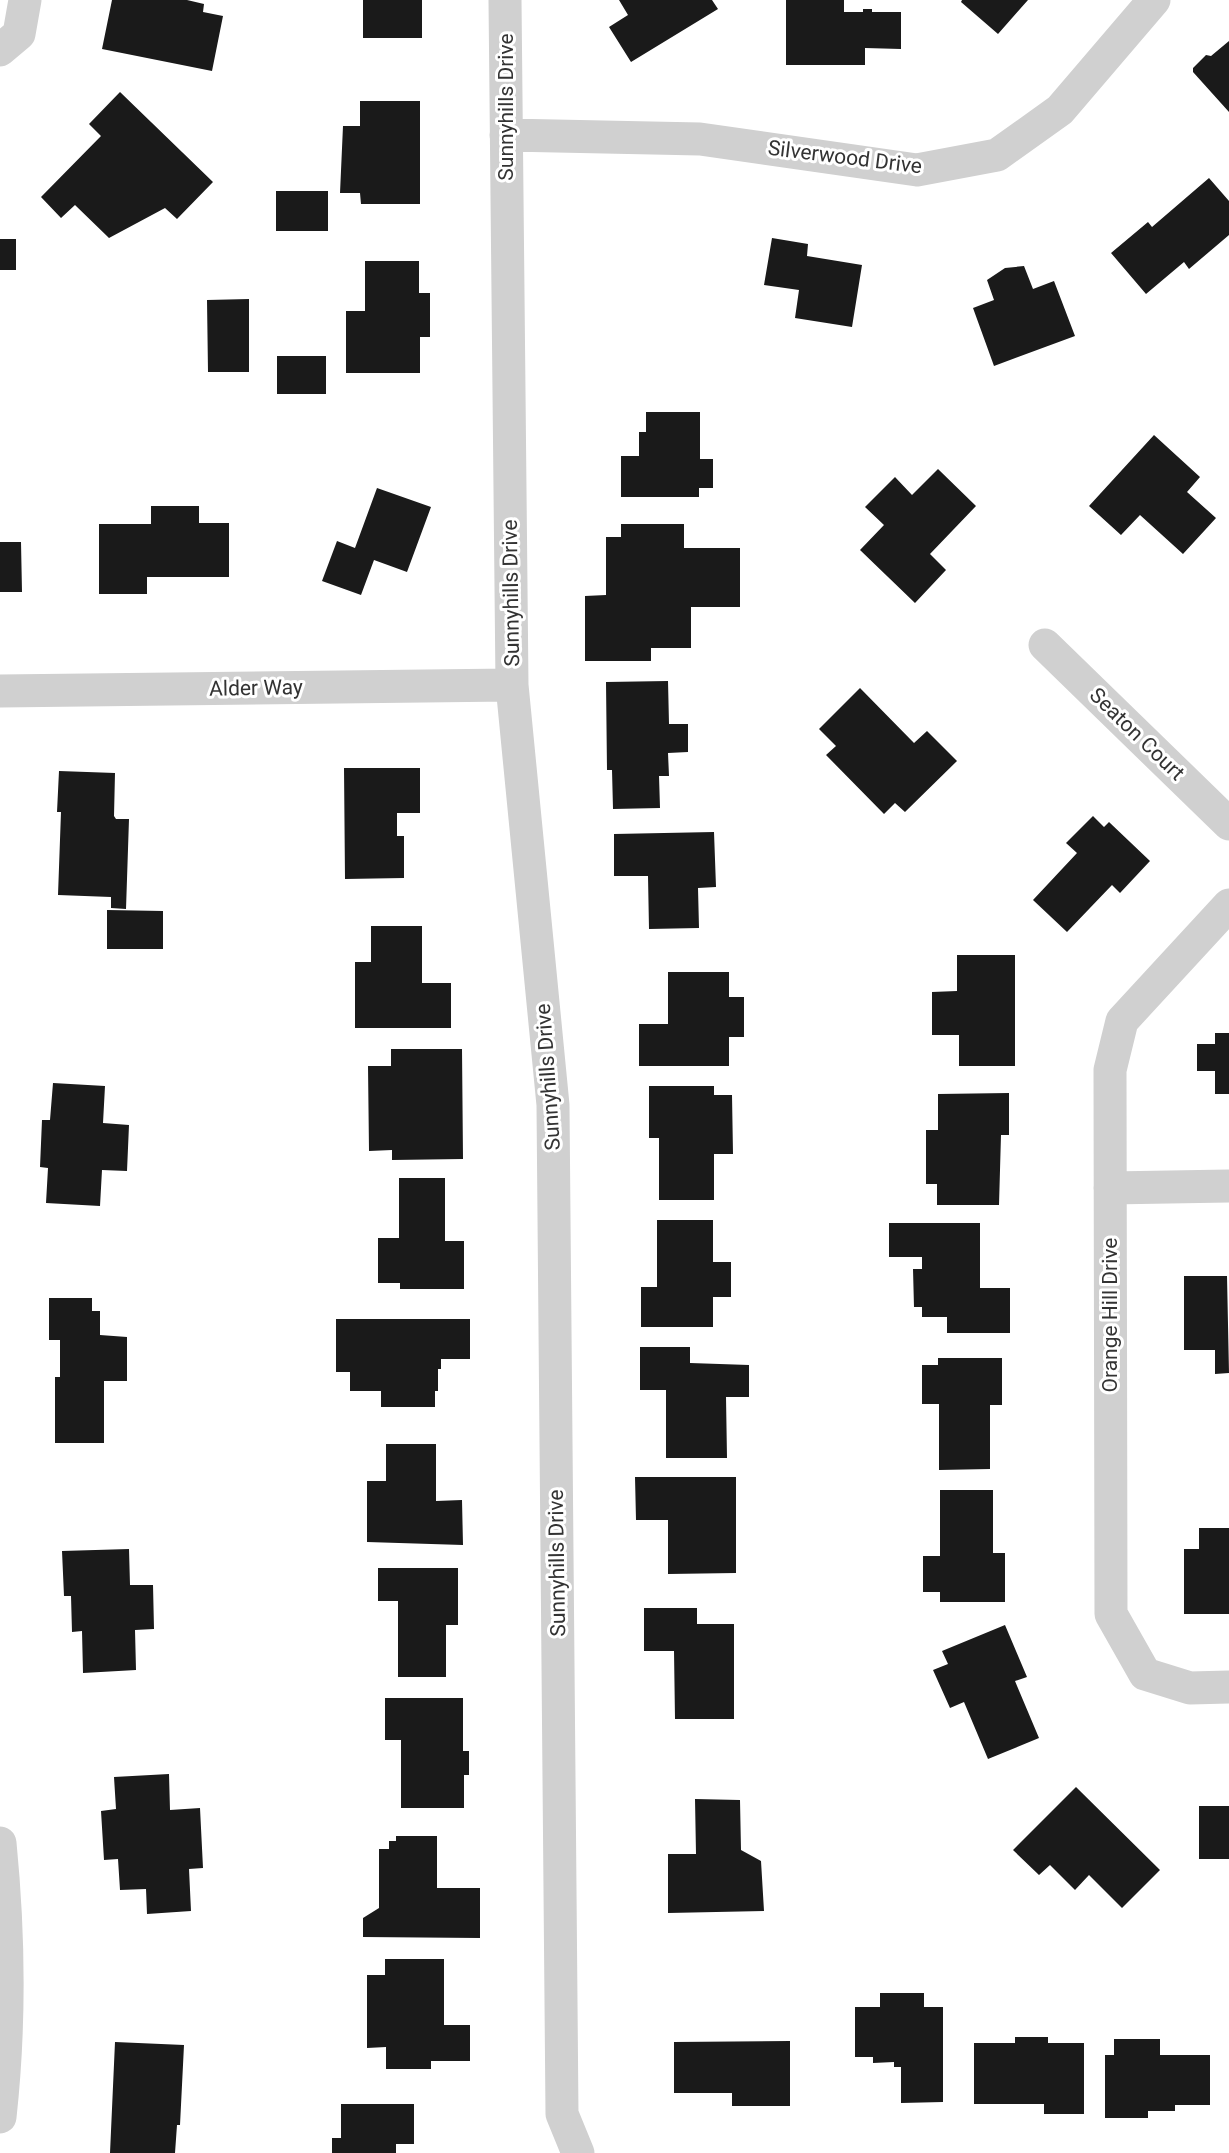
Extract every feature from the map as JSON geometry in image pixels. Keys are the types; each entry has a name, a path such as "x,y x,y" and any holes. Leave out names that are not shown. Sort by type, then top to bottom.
{"street":[{"path":"0,50 19,34 25,0"},
{"name":"Sunnyhills Drive","path":"505,0 512,685 553,1105 562,2114 578,2153"},
{"name":"Silverwood Drive","path":"506,135 700,139 917,170 997,155 1060,110 1154,0"},
{"name":"Seaton Court","path":"1046,645 1229,824"},
{"name":"Alder Way","path":"0,691 512,685"},
{"name":"Orange Hill Drive","path":"1229,905 1122,1021 1110,1070 1111,1614 1145,1674 1190,1688 1229,1688"},
{"path":"1110,1188 1229,1186"},
{"path":"0,1844 7,1913 4,2077 0,2117"}],"building":[{"path":"112,0 187,0 204,4 203,12 223,16 212,71 102,49"},
{"path":"363,0 422,0 422,38 363,38"},
{"path":"619,0 712,0 718,9 631,62 609,27 628,15"},
{"path":"786,0 844,0 844,12 863,12 863,9 872,9 872,12 901,12 901,49 865,48 865,65 786,65"},
{"path":"962,0 1028,0 998,34 961,2"},
{"path":"1229,41 1229,112 1193,72 1193,68 1206,55 1211,56"},
{"path":"120,92 213,182 177,219 165,208 109,238 75,205 61,218 41,197 101,136 89,124"},
{"path":"360,101 420,101 420,204 361,204 360,193 340,193 343,126 360,126"},
{"path":"1209,178 1229,201 1229,235 1189,269 1184,262 1146,294 1111,253 1148,222 1152,227"},
{"path":"276,191 328,191 328,231 276,231"},
{"path":"772,238 808,244 807,256 862,265 852,327 795,318 799,290 764,285"},
{"path":"0,239 16,239 16,270 0,270"},
{"path":"365,261 419,261 419,293 430,293 430,337 420,337 420,373 346,373 346,311 365,311"},
{"path":"1024,266 1033,289 1054,281 1075,336 994,366 973,308 994,300 987,280 1005,268"},
{"path":"249,299 249,372 208,372 207,300"},
{"path":"277,356 326,356 326,394 277,394"},
{"path":"646,412 700,412 700,459 713,459 713,488 699,488 699,497 621,497 621,456 639,456 639,432 646,432"},
{"path":"1154,435 1200,477 1187,492 1216,518 1183,554 1140,515 1121,535 1089,506"},
{"path":"938,469 976,506 930,554 946,570 915,603 860,550 884,525 865,507 895,477 912,495"},
{"path":"377,488 431,507 407,572 374,560 361,595 322,581 337,541 355,548"},
{"path":"151,506 199,506 199,523 229,523 229,577 147,577 147,594 99,594 99,524 151,524"},
{"path":"621,524 684,524 684,548 740,548 740,607 691,607 691,648 651,648 651,661 585,661 585,596 606,595 606,537 621,537"},
{"path":"0,542 21,542 22,592 0,592"},
{"path":"668,681 669,724 688,724 688,752 668,753 669,776 659,776 660,808 613,809 612,770 607,770 606,682"},
{"path":"860,688 914,743 927,731 957,761 905,812 895,803 884,814 826,755 836,746 819,729"},
{"path":"344,768 420,768 420,813 397,813 397,836 404,836 404,878 345,879"},
{"path":"59,771 115,773 114,816 116,819 129,819 126,909 111,908 111,897 58,895 61,812 57,812"},
{"path":"1093,816 1104,827 1109,822 1150,861 1120,893 1112,885 1067,932 1033,900 1077,853 1066,843"},
{"path":"714,832 716,887 698,888 699,928 649,929 648,876 614,876 614,834"},
{"path":"107,910 163,911 163,949 107,949"},
{"path":"371,926 422,926 422,983 451,983 451,1028 355,1028 355,962 371,962"},
{"path":"957,955 1015,955 1015,1066 959,1066 959,1035 932,1035 932,992 957,991"},
{"path":"668,972 729,972 729,997 744,997 744,1037 729,1037 729,1066 639,1066 639,1024 668,1024"},
{"path":"1215,1033 1229,1033 1229,1094 1215,1094 1215,1071 1197,1071 1197,1044 1215,1044"},
{"path":"391,1049 462,1049 463,1159 392,1160 392,1150 369,1151 368,1066 391,1066"},
{"path":"53,1083 105,1086 103,1123 129,1125 127,1171 102,1170 100,1206 46,1203 48,1168 40,1167 42,1120 50,1120"},
{"path":"649,1086 714,1086 714,1095 732,1095 733,1154 714,1154 714,1200 659,1200 659,1138 649,1138"},
{"path":"1009,1093 1009,1135 1001,1135 999,1205 937,1205 937,1184 926,1184 926,1130 938,1130 938,1094"},
{"path":"399,1178 445,1178 445,1241 464,1241 464,1289 400,1289 400,1283 378,1283 378,1238 399,1238"},
{"path":"657,1220 713,1220 713,1262 731,1262 731,1297 713,1297 713,1327 641,1327 641,1287 657,1287"},
{"path":"889,1223 980,1223 980,1288 1010,1288 1010,1333 947,1333 947,1317 922,1317 922,1307 914,1307 913,1269 922,1269 922,1257 889,1257"},
{"path":"1184,1276 1227,1276 1229,1373 1215,1374 1215,1350 1184,1350"},
{"path":"49,1298 92,1298 92,1311 100,1311 100,1335 127,1337 127,1381 104,1381 104,1443 55,1443 55,1377 60,1377 60,1340 49,1340"},
{"path":"336,1319 470,1319 470,1359 441,1359 441,1369 438,1369 438,1391 435,1391 435,1407 381,1407 381,1391 350,1391 350,1372 336,1372"},
{"path":"640,1347 690,1347 690,1363 749,1365 749,1397 726,1397 727,1458 666,1458 666,1390 640,1390"},
{"path":"938,1358 1002,1358 1002,1405 990,1405 990,1469 939,1470 939,1404 922,1404 922,1365 938,1365"},
{"path":"386,1444 436,1444 436,1501 462,1500 463,1545 367,1542 367,1481 386,1481"},
{"path":"635,1477 736,1477 736,1573 668,1574 668,1520 636,1520"},
{"path":"940,1490 993,1490 993,1553 1005,1553 1005,1602 940,1602 940,1592 923,1592 923,1556 940,1556"},
{"path":"1199,1528 1229,1528 1229,1614 1184,1614 1184,1549 1199,1549"},
{"path":"129,1549 130,1585 153,1585 154,1629 135,1630 136,1670 83,1673 82,1631 72,1632 71,1596 64,1596 62,1551"},
{"path":"378,1568 458,1568 458,1625 446,1625 446,1677 398,1677 398,1601 378,1601"},
{"path":"644,1608 697,1608 697,1624 734,1624 734,1719 675,1719 674,1651 644,1651"},
{"path":"1005,1625 1027,1677 1015,1681 1039,1738 988,1759 964,1702 950,1708 933,1670 948,1664 942,1651"},
{"path":"385,1698 463,1698 463,1751 469,1751 469,1775 464,1775 464,1808 401,1808 401,1740 385,1740"},
{"path":"169,1774 170,1810 200,1808 203,1868 189,1869 191,1911 147,1914 146,1889 120,1890 118,1859 104,1860 101,1811 116,1809 114,1777"},
{"path":"1076,1787 1160,1870 1122,1908 1089,1875 1075,1890 1050,1865 1039,1875 1013,1850"},
{"path":"695,1799 740,1800 741,1850 761,1861 764,1911 668,1913 668,1854 696,1854"},
{"path":"1199,1806 1229,1806 1229,1859 1199,1859"},
{"path":"396,1836 437,1836 437,1888 480,1888 480,1938 363,1937 363,1918 379,1908 379,1849 389,1849 389,1841 396,1841"},
{"path":"385,1959 444,1959 444,2025 470,2025 470,2061 431,2061 431,2069 386,2069 386,2047 367,2048 367,1975 385,1975"},
{"path":"880,1993 924,1993 924,2007 943,2007 943,2102 901,2103 901,2067 894,2067 894,2062 873,2063 873,2057 855,2057 855,2007 880,2007"},
{"path":"1015,2037 1048,2037 1048,2043 1084,2043 1084,2114 1044,2114 1044,2104 974,2104 974,2043 1015,2043"},
{"path":"1114,2039 1160,2039 1160,2055 1210,2055 1210,2105 1175,2105 1175,2111 1148,2111 1148,2118 1105,2118 1105,2055 1114,2055"},
{"path":"790,2041 790,2106 732,2106 732,2093 674,2093 674,2042"},
{"path":"115,2042 184,2045 180,2125 177,2125 175,2153 110,2153"},
{"path":"341,2104 414,2104 414,2144 396,2144 396,2153 332,2153 332,2138 341,2138"}]}
